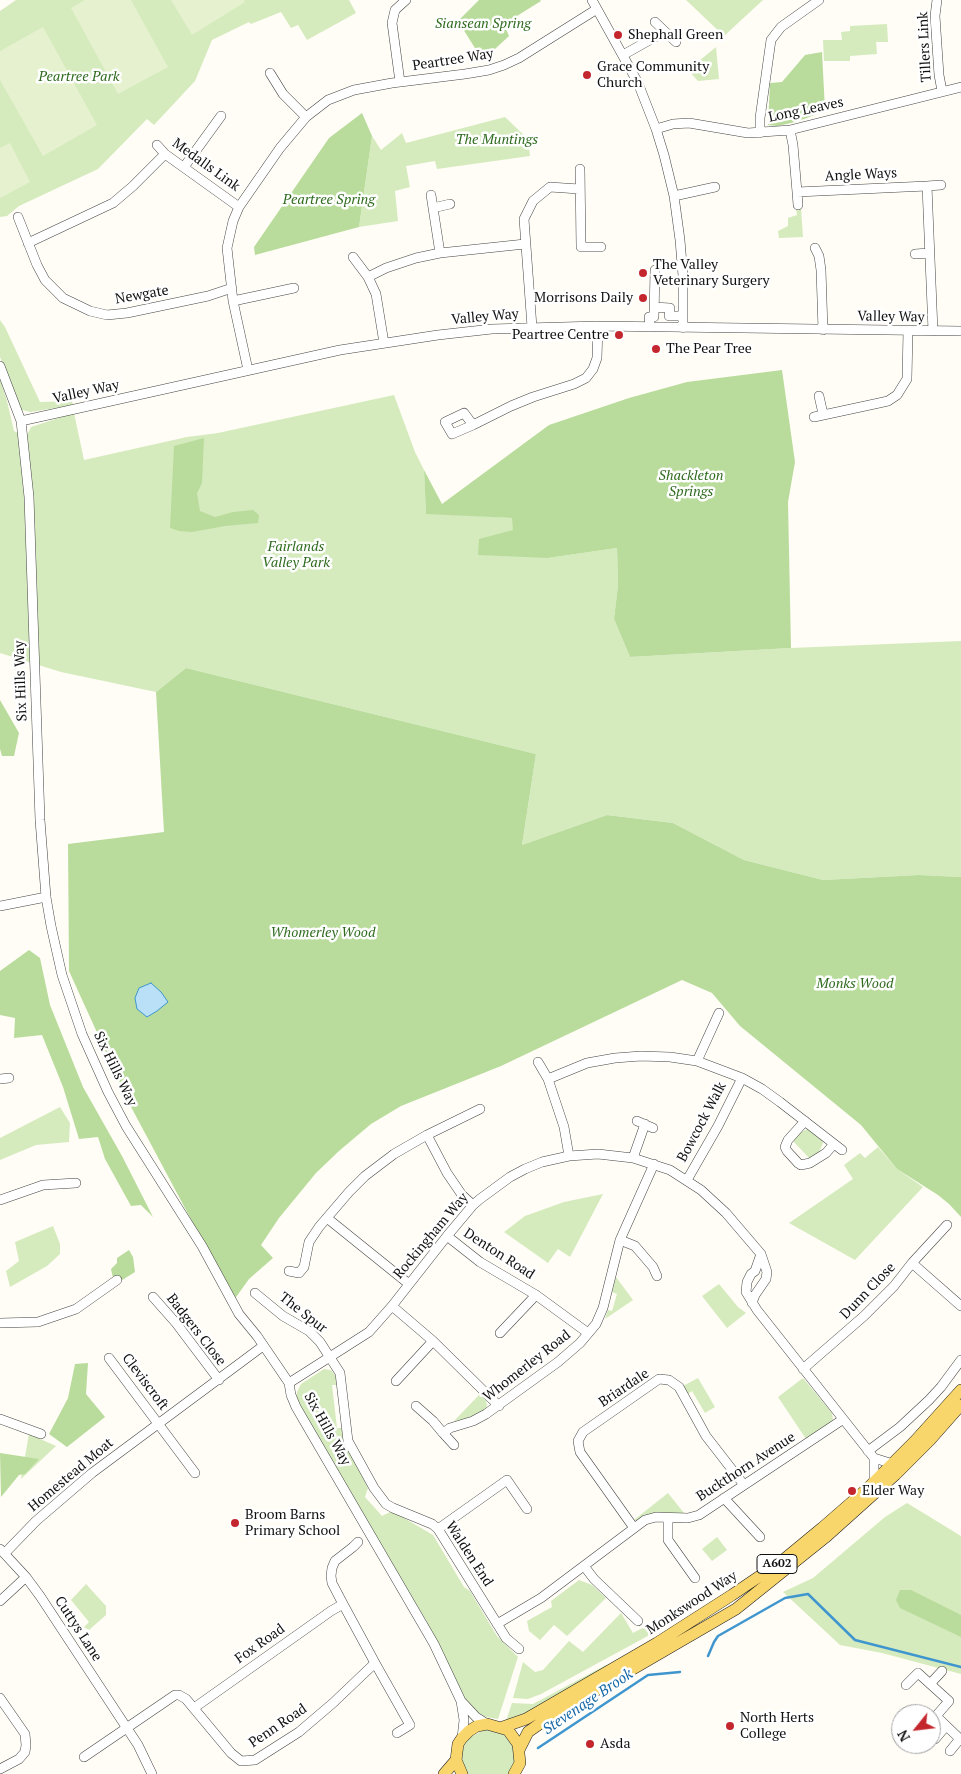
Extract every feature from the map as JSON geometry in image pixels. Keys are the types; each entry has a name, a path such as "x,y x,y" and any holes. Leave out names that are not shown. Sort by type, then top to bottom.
{"main road":[{"name":"Monkswood Way","path":"503,1727 526,1719 657,1644 732,1595 795,1550 893,1464 961,1390"},
{"name":"Monkswood Way","path":"520,1750 528,1732 545,1720 736,1608 827,1536 895,1475 961,1405"},
{"path":"462,1774 456,1760 458,1744 462,1738 477,1726 487,1724 503,1727 512,1735 520,1750 519,1770"},
{"path":"444,1774 456,1760"}],"street":[{"path":"400,82 392,23 395,10 406,0"},
{"path":"592,0 638,83 656,129 674,196 682,267 683,328"},
{"path":"760,133 760,118 771,40 781,27 818,0"},
{"name":"Tillers Link","path":"937,0 935,8 939,75 942,92"},
{"name":"Peartree Way","path":"248,370 233,301 227,248 233,221 239,207 280,148 306,117 322,104 343,93 366,87 489,70 504,65 519,58 597,9"},
{"path":"655,22 676,42"},
{"path":"623,55 656,37 664,30"},
{"path":"270,73 283,94 306,117"},
{"name":"Long Leaves","path":"656,129 673,124 689,123 740,132 760,133 790,130 961,87"},
{"path":"184,167 221,116"},
{"path":"790,130 798,205"},
{"name":"Medalls Link","path":"157,145 165,154 239,207"},
{"path":"28,243 113,203 165,154"},
{"path":"580,169 580,247 601,247"},
{"name":"Angle Ways","path":"797,192 941,185"},
{"path":"927,186 933,331"},
{"path":"532,327 524,219 533,201 550,187 579,189"},
{"path":"674,196 715,187"},
{"path":"431,195 440,253"},
{"path":"433,208 450,204"},
{"name":"Newgate","path":"18,217 41,274 49,284 70,302 98,314 116,315 143,310 208,296 232,288"},
{"path":"368,277 398,263 440,253 525,244"},
{"path":"815,248 819,256 821,270 823,330"},
{"path":"915,254 929,253"},
{"path":"353,257 368,277 378,302 384,343"},
{"path":"650,327 649,317 654,317 655,270"},
{"path":"233,301 294,288"},
{"path":"654,307 670,308 669,316 683,316"},
{"path":"473,425 533,397 574,384 586,378 594,368 597,358 598,326"},
{"name":"Valley Way","path":"21,421 248,370 384,343 483,330 598,326 961,331"},
{"path":"814,417 879,403 893,398 907,379 908,331"},
{"name":"Six Hills Way","path":"0,366 21,421 32,543 40,820 46,897 55,948 73,1010 90,1055 126,1126 202,1246 239,1314 289,1383 296,1407 434,1644 461,1701 464,1720 462,1738"},
{"path":"819,396 824,414"},
{"path":"0,906 46,897"},
{"path":"697,1061 720,1012"},
{"path":"548,1079 587,1063 615,1058 641,1056 670,1057 697,1061 742,1078 762,1089 842,1150"},
{"path":"538,1062 548,1079 564,1127 569,1156"},
{"name":"Bowcock Walk","path":"687,1180 718,1126 742,1078"},
{"path":"289,1271 299,1273 304,1267 309,1242 326,1218 349,1192 380,1164 427,1135 480,1109"},
{"path":"805,1122 788,1140 786,1147 787,1151 798,1163 801,1165 810,1163 826,1153 834,1144"},
{"path":"633,1158 645,1124"},
{"path":"427,1135 447,1174 473,1205"},
{"name":"Rockingham Way","path":"289,1383 331,1358 368,1332 392,1306 473,1205 510,1177 525,1168 542,1162 569,1156 598,1154 633,1158 654,1164 687,1180 722,1209 761,1254"},
{"name":"Whomerley Road","path":"443,1433 450,1428 473,1421 499,1406 558,1362 580,1343 596,1324 603,1308 620,1240 654,1164"},
{"path":"0,1200 43,1185 76,1182"},
{"path":"326,1218 409,1284"},
{"name":"Dunn Close","path":"802,1369 864,1316 894,1286 912,1263 947,1226"},
{"name":"Denton Road","path":"447,1236 480,1262 536,1295 588,1333"},
{"path":"620,1240 636,1246 658,1276"},
{"path":"752,1303 766,1279 767,1272 761,1254"},
{"path":"761,1254 758,1264 747,1282 746,1292 752,1303 871,1455 893,1464"},
{"path":"912,1263 961,1306"},
{"path":"0,1323 38,1322 76,1309 117,1280"},
{"name":"The Spur","path":"256,1293 283,1316 309,1331 320,1342 331,1358"},
{"name":"Denton Road","path":"500,1333 536,1295"},
{"name":"Badgers Close","path":"153,1297 176,1323 218,1380"},
{"path":"392,1306 433,1341 499,1406"},
{"path":"396,1381 433,1341"},
{"name":"Homestead Moat","path":"2,1551 76,1486 263,1346"},
{"name":"Cleviscroft","path":"109,1358 158,1423"},
{"name":"Walden End","path":"331,1358 342,1380 348,1441 374,1488 386,1504 432,1524 438,1529 506,1638 519,1649"},
{"path":"871,1455 942,1387 961,1360"},
{"name":"Briardale","path":"634,1528 580,1452 578,1441 583,1432 659,1380 669,1380 678,1387 706,1436 744,1485"},
{"path":"416,1406 433,1421 454,1445"},
{"path":"0,1419 41,1434"},
{"name":"Buckthorn Avenue","path":"497,1624 541,1598 650,1518 678,1519 693,1517 842,1420"},
{"path":"158,1423 196,1473"},
{"path":"871,1455 874,1482"},
{"path":"438,1529 507,1480 527,1509"},
{"path":"724,1498 760,1537"},
{"path":"668,1518 668,1540 695,1578"},
{"path":"358,1542 335,1561 332,1568 332,1583 410,1725 397,1733"},
{"name":"Cuttys Lane","path":"2,1551 26,1577 40,1596 127,1728 152,1774"},
{"path":"584,1566 594,1579 638,1621"},
{"path":"0,1601 26,1577"},
{"name":"Fox Road","path":"194,1708 342,1604"},
{"name":"Penn Road","path":"127,1728 172,1696 183,1696 230,1754 238,1760 250,1761 261,1757 299,1732 375,1663"},
{"path":"930,1684 942,1671"},
{"path":"906,1685 918,1673 949,1701 936,1716 961,1740 950,1751"},
{"path":"0,1698 25,1734 26,1745 19,1759 0,1769"},
{"name":"Six Hills Way","path":"461,1701 476,1717 487,1724"},
{"path":"941,1732 946,1726"},
{"path":"84,1758 127,1728"}],"green space":[{"name":"Peartree Park","path":"16,0 349,0 356,13 307,40 298,25 291,28 281,12 251,24 249,22 212,40 195,81 154,125 147,119 98,169 19,206 7,216 0,217 0,11"},
{"path":"85,0 131,0 168,67 118,94 71,8"},
{"path":"171,0 244,0 245,2 192,35"},
{"name":"Siansean Spring","path":"479,0 541,1 504,24 509,36 495,49 480,56 458,21"},
{"path":"686,0 763,0 724,36"},
{"path":"887,24 888,42 876,42 877,54 850,56 850,61 824,61 823,40 842,40 841,32 850,31 850,26"},
{"path":"43,27 97,125 43,156 0,80 0,51"},
{"path":"716,47 719,79 698,81 688,70"},
{"path":"822,52 825,110 791,123 777,126 768,125 770,83 782,82 805,55"},
{"name":"Peartree Spring","path":"362,113 372,136 359,227 255,255 254,247 329,138"},
{"name":"The Muntings","path":"505,117 528,139 530,156 437,169 435,161 406,166 410,187 395,191 398,221 359,227 372,136 381,150 402,133 406,143"},
{"path":"10,143 30,182 0,198 0,148"},
{"path":"796,208 801,208 803,237 779,238 778,231 788,226 788,218 797,215"},
{"path":"0,320 40,402 72,401 73,405 31,412 22,410 19,407 0,357"},
{"name":"Shackleton Springs","path":"782,370 795,462 788,502 791,648 630,657 614,619 618,585 617,548 548,558 478,555 479,539 513,530 512,518 426,514 424,470 442,504 549,425 629,398 687,382"},
{"name":"Fairlands Valley Park","path":"0,379 14,431 26,437 31,427 74,413 84,460 394,395 415,452 424,470 426,513 512,518 548,558 617,548 618,585 614,619 630,657 961,641 961,877 919,875 823,880 744,860 673,823 607,815 522,845 536,754 186,668 156,692 61,672 0,653"},
{"path":"204,438 202,483 197,493 200,511 215,517 233,512 253,510 259,515 258,523 192,532 170,528 174,446"},
{"name":"Whomerley Wood","path":"186,668 536,754 522,845 607,815 673,823 744,860 823,880 919,875 961,877 961,1217 938,1195 897,1169 861,1125 740,1026 712,993 682,980 501,1066 401,1106 371,1124 316,1173 279,1218 261,1245 273,1258 249,1279 234,1300 130,1105 69,971 68,844 164,832 156,692"},
{"path":"0,700 19,733 14,756 2,756 0,749"},
{"path":"29,950 40,958 50,1005 83,1087 122,1156 153,1217 141,1205 131,1206 105,1159 98,1137 79,1139 63,1087 42,1035 14,1038 15,1018 0,1015 0,971"},
{"path":"60,1107 70,1123 69,1142 36,1145 0,1160 0,1138"},
{"path":"808,1129 822,1138 823,1143 819,1152 810,1159 792,1140 799,1133"},
{"path":"878,1147 897,1169 923,1187 855,1260 789,1223 853,1179 844,1165 860,1153 865,1158"},
{"path":"603,1194 570,1257 558,1249 548,1263 504,1232 525,1216 564,1202"},
{"path":"53,1226 60,1244 60,1254 47,1266 10,1287 6,1271 19,1261 15,1242"},
{"path":"129,1250 133,1257 135,1272 119,1282 113,1278 111,1269 117,1263 117,1258"},
{"path":"616,1277 633,1300 605,1319 608,1310 612,1311 617,1294 612,1292"},
{"path":"719,1284 738,1307 746,1313 727,1328 702,1296"},
{"path":"88,1363 86,1394 105,1417 67,1447 49,1434 68,1398 75,1364"},
{"path":"324,1369 331,1370 337,1378 338,1385 332,1385 337,1428 343,1428 345,1443 368,1488 365,1497 382,1516 392,1511 433,1535 464,1587 470,1591 497,1636 518,1657 498,1719 486,1717 476,1712 464,1698 427,1622 298,1407 296,1399 301,1384"},
{"path":"698,1378 715,1407 705,1413 692,1391 688,1394 683,1386"},
{"path":"803,1378 832,1413 833,1419 828,1429 808,1442 778,1397"},
{"path":"480,1394 486,1400 487,1407 485,1411 469,1418 454,1421"},
{"path":"29,1434 56,1446 21,1479"},
{"path":"0,1453 39,1459 25,1474 19,1475 1,1497"},
{"path":"668,1493 684,1513 653,1513 639,1521 634,1520"},
{"path":"907,1503 961,1536 961,1674 882,1653 840,1645 783,1592 813,1578 885,1517"},
{"path":"717,1537 727,1550 712,1561 702,1549"},
{"path":"579,1580 592,1585 606,1598 567,1636 554,1625 540,1640 529,1631 527,1621 552,1607 551,1601"},
{"path":"86,1584 106,1606 106,1615 89,1630 84,1627 89,1622 71,1600"},
{"path":"900,1590 911,1590 961,1615 961,1637 900,1608 896,1600"},
{"path":"621,1613 633,1633 658,1620 657,1631 541,1694 528,1699 513,1698 523,1662 535,1672 543,1670 569,1641 583,1652"},
{"path":"613,1664 528,1716 506,1721 512,1703 533,1704 606,1665"},
{"path":"484,1730 505,1735 513,1743 516,1760 510,1774 467,1774 462,1759 463,1748 469,1738"}],"water":[{"path":"151,983 168,1002 147,1017 137,1009 135,998 139,988"}],"waterway":[{"name":"Stevenage Brook","path":"708,1656 718,1636 785,1598 808,1594 855,1640 961,1667"},
{"name":"Stevenage Brook","path":"538,1748 648,1675 680,1672"}],"place":[{"name":"Shephall Green","path":"618,35"},
{"name":"Grace Community Church","path":"587,75"},
{"name":"The Valley Veterinary Surgery","path":"643,273"},
{"name":"Morrisons Daily","path":"643,298"},
{"name":"Peartree Centre","path":"619,335"},
{"name":"The Pear Tree","path":"656,349"},
{"name":"Elder Way","path":"852,1491"},
{"name":"Broom Barns Primary School","path":"235,1523"},
{"name":"North Herts College","path":"730,1726"},
{"name":"Asda","path":"590,1744"}],"park label":[{"name":"Monks Wood","path":"855,984"}]}
